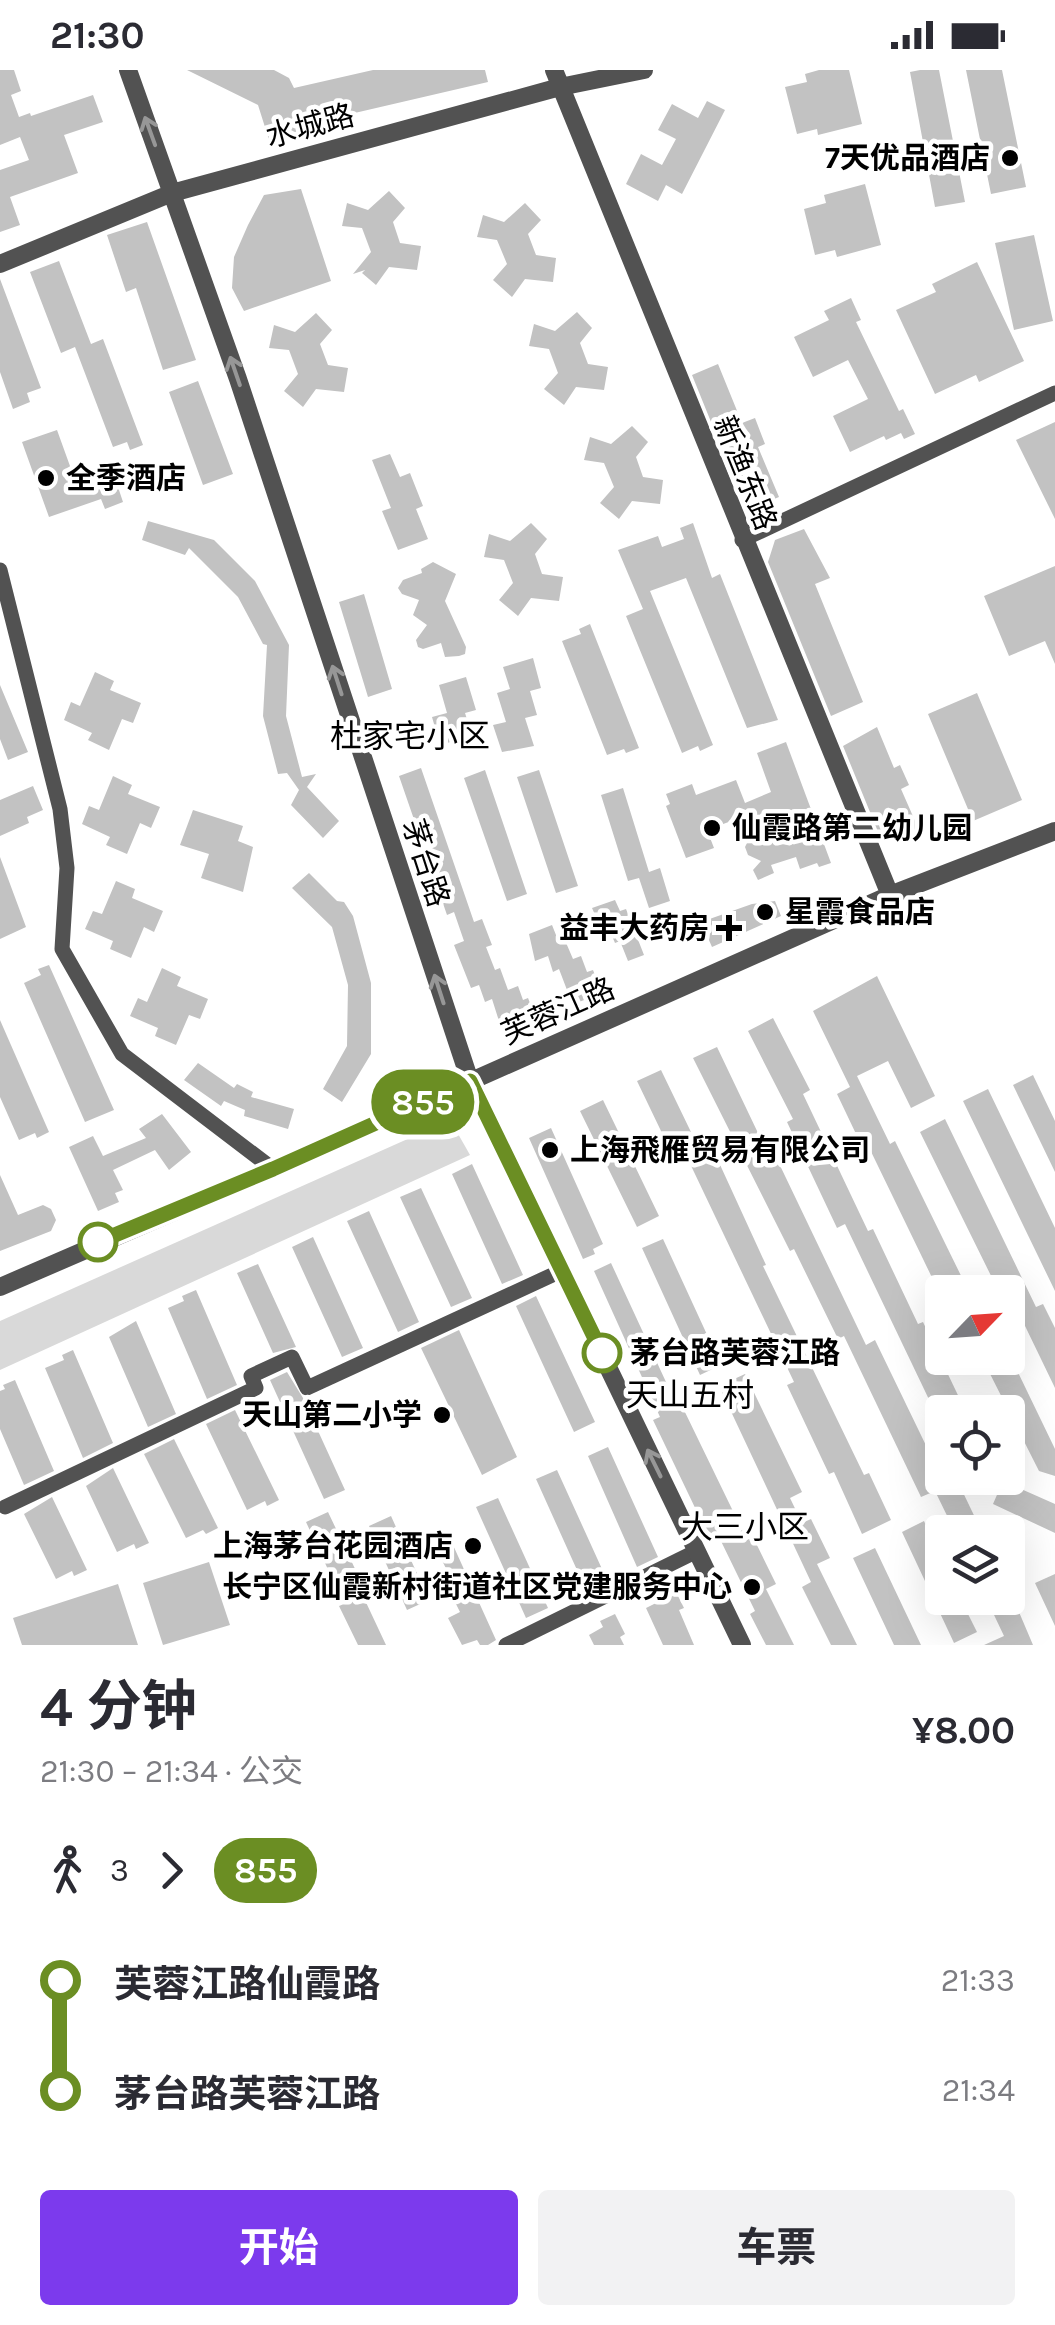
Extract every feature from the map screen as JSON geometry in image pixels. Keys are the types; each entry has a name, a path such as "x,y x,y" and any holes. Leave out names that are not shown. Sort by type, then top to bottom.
{"street":[{"name":"茅台路","path":"128,70 238,379 470,1081 742,1645"},
{"name":"水城路","path":"0,264 172,193 557,78 644,70"},
{"name":"新渔东路","path":"557,78 742,540 890,895"},
{"path":"742,540 1055,393"},
{"path":"0,570 60,809 67,868 62,950 122,1054 273,1169"},
{"name":"芙蓉江路","path":"0,1286 890,895 1055,834"},
{"path":"5,1507 256,1388 251,1376 292,1357 306,1388 561,1271"},
{"path":"506,1645 696,1551"}],"shaded area":[{"path":"439,1125 457,1132 470,1155 0,1370 0,1321"}],"building":[{"path":"0,70 14,70 21,91 11,95 19,117 93,95 103,122 64,135 78,173 10,197 20,225 0,232 0,170 29,160 20,137 0,145"},
{"path":"187,70 274,70 289,78 294,88 373,70 485,70 488,82 303,125 306,133 270,143 258,105"},
{"path":"849,70 862,124 818,135 817,129 797,134 785,87 807,82 805,74"},
{"path":"939,70 965,202 935,207 910,72"},
{"path":"966,70 1002,70 1026,187 991,194"},
{"path":"707,101 725,110 682,194 666,185 658,201 626,184 641,154 662,165 676,139 658,130 672,104 698,118"},
{"path":"865,184 881,245 837,257 835,250 815,255 804,209 826,203 824,195"},
{"path":"301,189 331,281 244,311 232,288 234,257 248,225 264,195"},
{"path":"389,191 405,208 393,222 400,243 421,246 417,270 389,267 376,285 362,273 365,270 353,274 371,252 362,228 342,226 347,203 368,210"},
{"path":"525,203 541,220 528,234 536,255 556,258 553,282 525,279 512,297 493,280 507,264 497,240 477,237 483,215 504,222"},
{"path":"147,222 196,360 163,370 136,288 126,292 107,235"},
{"path":"1034,235 1053,321 1014,330 995,243"},
{"path":"59,261 91,344 103,339 143,445 130,450 127,442 113,447 75,347 61,353 30,272"},
{"path":"977,262 1024,361 979,382 976,375 935,394 896,310 936,292 932,284"},
{"path":"0,279 41,388 27,393 30,402 13,409 0,372"},
{"path":"851,298 861,320 856,322 899,411 903,409 915,434 904,439 901,433 886,440 884,436 850,452 833,416 868,399 848,360 813,377 794,337 829,320 824,311"},
{"path":"577,312 592,328 580,343 588,364 608,367 604,390 576,387 564,405 544,389 558,373 549,349 529,346 534,324 555,331"},
{"path":"316,313 332,330 320,344 328,365 348,368 344,392 316,389 303,407 284,391 298,374 289,350 269,348 274,325 295,332"},
{"path":"718,364 742,423 755,418 765,444 758,447 779,497 753,508 731,457 726,459 692,375"},
{"path":"198,381 233,474 203,485 169,392"},
{"path":"1055,422 1055,519 1016,440"},
{"path":"632,426 648,442 636,457 643,477 663,480 660,504 632,501 619,519 600,503 614,487 604,463 584,460 590,437 611,444"},
{"path":"57,430 79,491 115,478 123,502 105,509 101,499 49,517 22,442"},
{"path":"390,454 400,477 410,473 423,506 416,509 428,539 398,550 382,511 391,508 372,460"},
{"path":"148,521 214,540 255,581 289,645 286,716 302,777 316,774 307,787 339,821 323,838 291,805 299,790 287,773 278,774 263,716 267,645 238,597 189,548 185,555 142,540"},
{"path":"531,523 547,539 535,554 542,574 563,577 559,601 531,598 518,616 499,600 513,583 504,560 484,557 489,534 510,541"},
{"path":"693,523 712,578 720,574 778,720 747,728 686,578 650,591 713,745 682,753 626,616 643,609 618,550 658,536 662,547 684,539 680,528"},
{"path":"804,529 830,578 815,584 863,702 831,716 768,562 775,540"},
{"path":"433,562 456,574 445,601 466,647 465,654 459,656 445,657 441,643 418,647 416,640 427,625 413,615 419,600 402,594 398,588 403,580 422,573 421,569"},
{"path":"1055,566 1055,664 1045,641 1009,656 984,596"},
{"path":"364,594 392,689 368,697 339,602"},
{"path":"590,624 639,748 626,753 624,749 607,755 562,641 581,634 579,629"},
{"path":"533,658 541,688 530,691 537,715 525,718 534,746 502,752 493,725 506,722 497,693 510,689 503,667"},
{"path":"95,672 114,681 110,690 141,703 133,723 122,719 109,750 88,740 92,733 64,720 71,702 80,706"},
{"path":"466,677 476,710 465,713 474,741 463,745 461,739 440,745 432,717 447,713 439,685"},
{"path":"0,685 28,752 8,760 0,739"},
{"path":"977,693 1022,800 973,821 928,714"},
{"path":"877,727 894,768 900,765 909,785 901,789 919,830 903,836 901,831 881,839 843,746"},
{"path":"786,742 831,863 800,869 796,857 771,865 774,873 758,880 753,870 761,861 748,855 745,847 749,839 740,835 734,820 707,830 714,848 686,858 666,806 670,804 666,794 692,784 696,795 736,780 745,803 771,792 757,753"},
{"path":"421,768 474,922 482,919 492,945 486,947 495,970 500,968 508,990 518,986 523,1000 528,998 538,1024 515,1032 509,1017 499,1021 492,999 485,1002 479,985 471,988 454,945 464,941 454,912 447,915 399,776"},
{"path":"485,770 527,894 507,901 464,778"},
{"path":"539,770 578,886 556,893 517,777"},
{"path":"113,776 132,785 128,794 160,807 151,828 140,823 127,854 106,845 110,837 82,824 89,806 99,810"},
{"path":"33,786 43,810 27,817 29,823 0,836 0,800"},
{"path":"623,788 649,872 660,868 670,901 649,908 639,878 628,881 601,795"},
{"path":"193,810 243,826 238,841 253,847 243,892 201,878 209,854 180,845"},
{"path":"0,857 26,927 0,939"},
{"path":"309,873 337,901 344,902 353,916 371,983 371,1054 342,1102 323,1089 347,1046 348,985 332,927 292,888"},
{"path":"116,881 135,889 132,898 163,911 154,932 144,927 131,958 110,949 113,941 85,929 93,911 102,914"},
{"path":"615,900 620,911 626,909 644,955 628,961 620,941 615,943 609,929 598,934 592,919 596,917 592,908"},
{"path":"775,901 781,916 712,947 701,922 752,904"},
{"path":"552,925 558,940 564,938 573,959 581,956 587,972 593,970 602,993 579,1002 573,987 567,990 559,969 553,972 548,956 535,961 529,934"},
{"path":"49,965 114,1110 85,1122 24,983 41,975 38,969"},
{"path":"162,968 181,977 177,986 208,999 200,1019 189,1015 176,1045 155,1036 158,1028 130,1016 138,998 147,1002"},
{"path":"877,976 935,1096 911,1108 888,1061 857,1076 890,1144 895,1141 961,1275 931,1275 862,1133 857,1136 837,1094 850,1087 813,1011"},
{"path":"773,1018 810,1090 803,1094 868,1231 873,1229 918,1324 923,1322 925,1326 925,1375 948,1375 958,1395 927,1395 845,1224 837,1228 787,1122 793,1119 748,1031"},
{"path":"0,1020 49,1132 37,1138 35,1133 19,1140 0,1097"},
{"path":"717,1047 758,1133 763,1130 866,1345 875,1340 925,1443 926,1495 921,1497 844,1336 838,1339 794,1249 790,1251 693,1058"},
{"path":"198,1063 234,1088 237,1084 253,1092 251,1097 294,1109 288,1129 244,1116 245,1110 224,1101 221,1106 184,1080"},
{"path":"661,1070 705,1161 716,1156 766,1265 763,1266 864,1475 869,1473 891,1520 862,1534 787,1385 794,1382 684,1151 673,1156 637,1081"},
{"path":"1033,1075 1055,1121 1055,1172 1013,1085"},
{"path":"988,1089 1055,1228 1055,1291 963,1101"},
{"path":"603,1100 659,1216 637,1227 580,1111"},
{"path":"162,1114 191,1152 169,1170 155,1150 113,1170 123,1190 115,1193 119,1202 98,1211 69,1147 93,1136 103,1156 146,1138 139,1129"},
{"path":"945,1119 1021,1275 991,1275 920,1132"},
{"path":"551,1128 603,1244 593,1249 595,1254 583,1259 529,1138"},
{"path":"472,1164 523,1275 502,1284 452,1174"},
{"path":"0,1175 18,1215 43,1205 51,1209 56,1220 51,1231 0,1251"},
{"path":"421,1188 472,1298 451,1307 400,1197"},
{"path":"369,1211 419,1322 398,1332 347,1221"},
{"path":"313,1237 363,1348 342,1357 292,1247"},
{"path":"663,1239 721,1365 700,1375 642,1248"},
{"path":"611,1263 678,1408 682,1406 747,1540 753,1537 776,1584 766,1589 794,1645 766,1645 750,1614 755,1611 718,1535 710,1539 653,1420 660,1417 594,1271"},
{"path":"258,1264 296,1347 273,1353 237,1273"},
{"path":"1025,1284 1036,1307 1043,1304 1055,1328 1055,1388 1025,1326"},
{"path":"196,1290 237,1385 207,1399 168,1308"},
{"path":"536,1296 595,1422 574,1432 516,1306"},
{"path":"136,1321 176,1414 148,1427 109,1337"},
{"path":"459,1330 517,1457 482,1475 421,1348"},
{"path":"73,1350 113,1443 83,1458 45,1368 64,1360 62,1355"},
{"path":"287,1372 345,1490 324,1499 270,1380"},
{"path":"745,1374 802,1492 790,1498 802,1523 811,1519 830,1558 817,1564 857,1645 831,1645 802,1587 811,1582 719,1386"},
{"path":"991,1375 1019,1375 1055,1449 1055,1476 1039,1471 1025,1443 1025,1395 1001,1395"},
{"path":"15,1380 54,1471 24,1485 0,1429 0,1391 5,1389 3,1385"},
{"path":"235,1410 279,1500 267,1506 265,1501 247,1510 206,1424"},
{"path":"174,1439 218,1528 206,1534 203,1530 186,1538 144,1454"},
{"path":"608,1447 658,1557 637,1567 588,1456"},
{"path":"113,1468 149,1543 136,1549 134,1544 117,1552 86,1486"},
{"path":"557,1470 607,1580 586,1590 536,1479"},
{"path":"1025,1491 1055,1504 1055,1533 1025,1519 1025,1515 993,1504 997,1495 1025,1495"},
{"path":"937,1495 964,1495 974,1515 947,1515"},
{"path":"52,1497 87,1570 74,1576 72,1571 56,1579 24,1514"},
{"path":"498,1498 548,1608 526,1618 476,1507"},
{"path":"328,1512 386,1645 358,1645 339,1606 344,1604 306,1522"},
{"path":"391,1516 429,1600 407,1610 369,1526"},
{"path":"924,1521 925,1581 902,1532"},
{"path":"448,1534 496,1640 488,1645 480,1645 477,1640 462,1645 448,1618 460,1612 453,1598 459,1595 433,1542"},
{"path":"875,1548 921,1645 894,1645 853,1558"},
{"path":"209,1562 230,1625 163,1645 143,1583"},
{"path":"1055,1574 1055,1626 1035,1583"},
{"path":"118,1584 138,1645 22,1645 13,1618"},
{"path":"673,1586 694,1645 663,1645 646,1608 660,1601 657,1594"},
{"path":"615,1614 625,1634 620,1637 624,1645 594,1645 589,1635 603,1627 600,1621"},
{"path":"941,1615 968,1615 977,1632 954,1643"},
{"path":"994,1615 1020,1615 1033,1645 984,1645 1004,1636"}],"bus line":[{"name":"855","path":"98,1242 470,1081 602,1353"}],"place":[{"name":"7天优品酒店","path":"1010,158"},
{"name":"全季酒店","path":"46,478"},
{"name":"仙霞路第二幼儿园","path":"712,828"},
{"name":"星霞食品店","path":"765,912"},
{"name":"益丰大药房","path":"729,928"},
{"name":"上海飛雁贸易有限公司","path":"550,1150"},
{"name":"茅台路芙蓉江路","path":"602,1353"},
{"name":"天山第二小学","path":"442,1415"},
{"name":"上海茅台花园酒店","path":"473,1546"},
{"name":"长宁区仙霞新村街道社区党建服务中心","path":"752,1587"}],"district":[{"name":"杜家宅小区","path":"410,736"},
{"name":"天山五村","path":"690,1395"},
{"name":"大三小区","path":"745,1527"}]}
